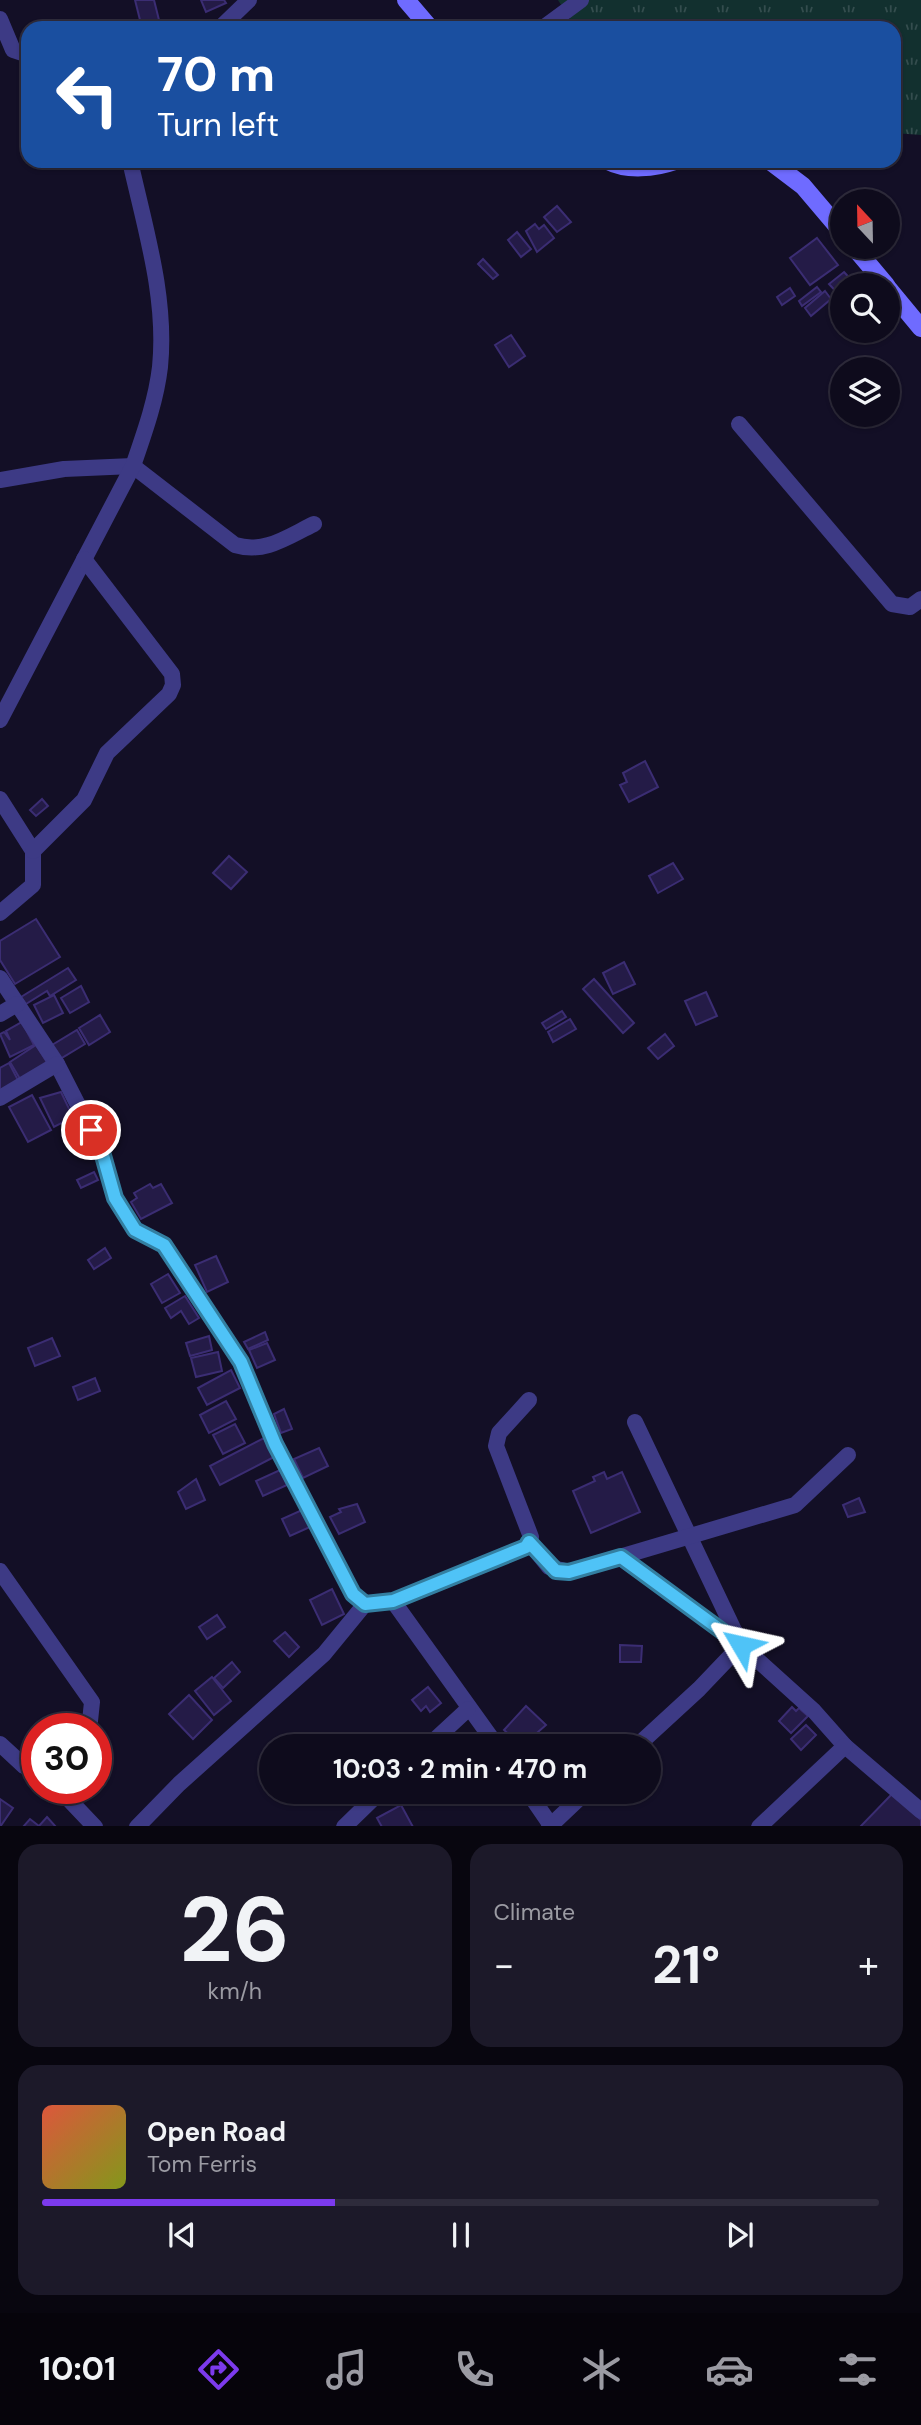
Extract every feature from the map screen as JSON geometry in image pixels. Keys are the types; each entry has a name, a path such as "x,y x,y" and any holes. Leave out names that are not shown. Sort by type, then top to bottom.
{"street":[{"path":"227,21 249,0"},
{"path":"406,0 424,21"},
{"path":"552,21 581,0"},
{"path":"0,19 13,50 21,53"},
{"path":"0,720 133,466 147,425 160,367 157,284 132,168"},
{"path":"779,168 803,186 830,218"},
{"path":"864,259 875,273"},
{"path":"900,303 921,328"},
{"path":"739,424 892,604 910,607 921,599"},
{"path":"0,480 64,469 133,466 236,545 250,550 265,548 314,524"},
{"path":"33,851 84,800 107,753 169,694 173,685 172,674 85,559"},
{"path":"0,799 33,851 33,885 0,913"},
{"path":"0,978 57,1064 102,1152 115,1198 135,1230 164,1245 241,1362 275,1444 353,1594 365,1604"},
{"path":"0,1014 17,1004"},
{"path":"0,1098 57,1064"},
{"path":"137,1826 179,1784 324,1654 365,1604 393,1601 526,1547 531,1537 496,1446 499,1433 529,1400"},
{"path":"635,1422 741,1645"},
{"path":"529,1542 556,1571 569,1572 795,1505 848,1455"},
{"path":"621,1557 741,1645 814,1711 845,1746 921,1811"},
{"path":"0,1571 92,1702 91,1713"},
{"path":"393,1601 488,1734"},
{"path":"649,1734 699,1689 741,1645"},
{"path":"441,1734 468,1709"},
{"path":"0,1744 21,1759"},
{"path":"759,1826 845,1746"},
{"path":"74,1804 95,1826"},
{"path":"344,1826 367,1804"},
{"path":"536,1804 550,1826 573,1804"}],"green space":[{"path":"558,0 921,0 921,135 901,134 901,21 572,21"}],"building":[{"path":"135,0 154,0 159,21 140,21"},
{"path":"201,0 224,0 226,3 206,12"},
{"path":"557,206 571,222 557,232 544,217"},
{"path":"535,224 539,229 544,225 554,238 537,252 526,231"},
{"path":"517,232 531,249 521,257 508,240"},
{"path":"817,238 830,255 830,259 838,265 810,285 790,258"},
{"path":"483,259 498,275 493,279 478,264"},
{"path":"817,287 821,292 802,306 799,301"},
{"path":"790,288 795,296 782,305 777,297"},
{"path":"825,291 830,298 811,316 805,308"},
{"path":"511,335 525,356 509,367 495,345"},
{"path":"645,761 658,787 629,802 620,785 627,782 623,773"},
{"path":"42,799 48,806 36,816 30,810"},
{"path":"229,856 247,872 231,889 213,873"},
{"path":"673,863 683,879 658,893 649,876"},
{"path":"36,919 60,957 15,984 0,960 0,941"},
{"path":"624,962 635,984 613,994 603,973"},
{"path":"68,968 76,980 50,996 47,991 26,1004 21,997"},
{"path":"594,979 634,1023 623,1033 583,989"},
{"path":"81,986 89,1002 70,1013 61,998"},
{"path":"706,992 717,1016 696,1025 685,1001"},
{"path":"54,995 63,1013 43,1023 34,1005"},
{"path":"562,1011 566,1017 546,1029 542,1023"},
{"path":"100,1015 110,1032 89,1045 79,1028"},
{"path":"570,1019 576,1029 553,1042 548,1032"},
{"path":"22,1022 34,1045 10,1057 0,1034 4,1032 10,1040 6,1031"},
{"path":"77,1030 85,1044 60,1059 52,1045"},
{"path":"665,1034 674,1046 658,1059 648,1048"},
{"path":"36,1045 50,1067 23,1084 10,1062"},
{"path":"9,1063 20,1084 0,1094 0,1068"},
{"path":"61,1092 73,1117 54,1127 40,1098"},
{"path":"32,1095 51,1130 28,1142 9,1107"},
{"path":"94,1172 98,1180 81,1188 77,1180"},
{"path":"150,1184 153,1188 161,1184 172,1203 141,1219 131,1202 137,1198 134,1193"},
{"path":"105,1248 111,1258 94,1269 88,1260"},
{"path":"216,1256 228,1282 207,1292 195,1265"},
{"path":"168,1274 180,1293 162,1303 151,1284"},
{"path":"185,1296 199,1318 189,1324 181,1311 171,1318 165,1308"},
{"path":"265,1332 268,1340 248,1349 244,1342"},
{"path":"209,1336 212,1350 190,1356 186,1343"},
{"path":"52,1338 60,1356 35,1366 28,1348"},
{"path":"267,1343 275,1360 257,1368 249,1350"},
{"path":"218,1352 222,1371 196,1377 191,1358"},
{"path":"231,1370 240,1388 207,1405 198,1388"},
{"path":"95,1378 100,1391 78,1400 73,1387"},
{"path":"226,1401 236,1419 209,1433 200,1415"},
{"path":"284,1409 292,1429 281,1433 274,1414"},
{"path":"235,1424 245,1443 223,1454 213,1435"},
{"path":"264,1438 274,1457 220,1485 210,1466"},
{"path":"319,1448 328,1466 303,1478 294,1459"},
{"path":"280,1470 287,1485 263,1496 256,1481"},
{"path":"604,1472 607,1479 622,1472 640,1512 591,1533 573,1491 595,1481 593,1477"},
{"path":"196,1479 205,1500 186,1509 178,1492"},
{"path":"859,1498 865,1512 848,1517 843,1505"},
{"path":"357,1504 365,1522 339,1534 330,1517 341,1512 339,1509"},
{"path":"302,1510 310,1527 290,1536 282,1519"},
{"path":"332,1589 344,1614 322,1625 310,1600"},
{"path":"217,1615 225,1627 207,1639 199,1627"},
{"path":"285,1632 299,1647 289,1657 274,1641"},
{"path":"620,1645 642,1646 641,1662 620,1662"},
{"path":"232,1662 240,1672 223,1688 214,1678"},
{"path":"212,1677 231,1701 214,1715 195,1691"},
{"path":"428,1687 441,1703 430,1712 426,1706 421,1711 412,1700"},
{"path":"189,1695 212,1720 193,1739 169,1714"},
{"path":"526,1706 546,1725 536,1734 508,1734 504,1730"},
{"path":"792,1707 796,1711 799,1708 808,1716 791,1733 779,1721"},
{"path":"806,1725 816,1735 801,1750 791,1739"},
{"path":"893,1793 921,1820 921,1826 861,1826"},
{"path":"0,1799 13,1808 0,1826"},
{"path":"401,1805 412,1826 381,1826 377,1818"},
{"path":"47,1817 55,1826 39,1826"},
{"path":"30,1819 39,1826 24,1826"}],"route":[{"path":"91,1130 102,1152 115,1198 135,1230 164,1245 241,1362 275,1444 353,1594 365,1604 393,1601 526,1547 529,1542 549,1567 556,1571 569,1572 621,1557 741,1645"}]}
